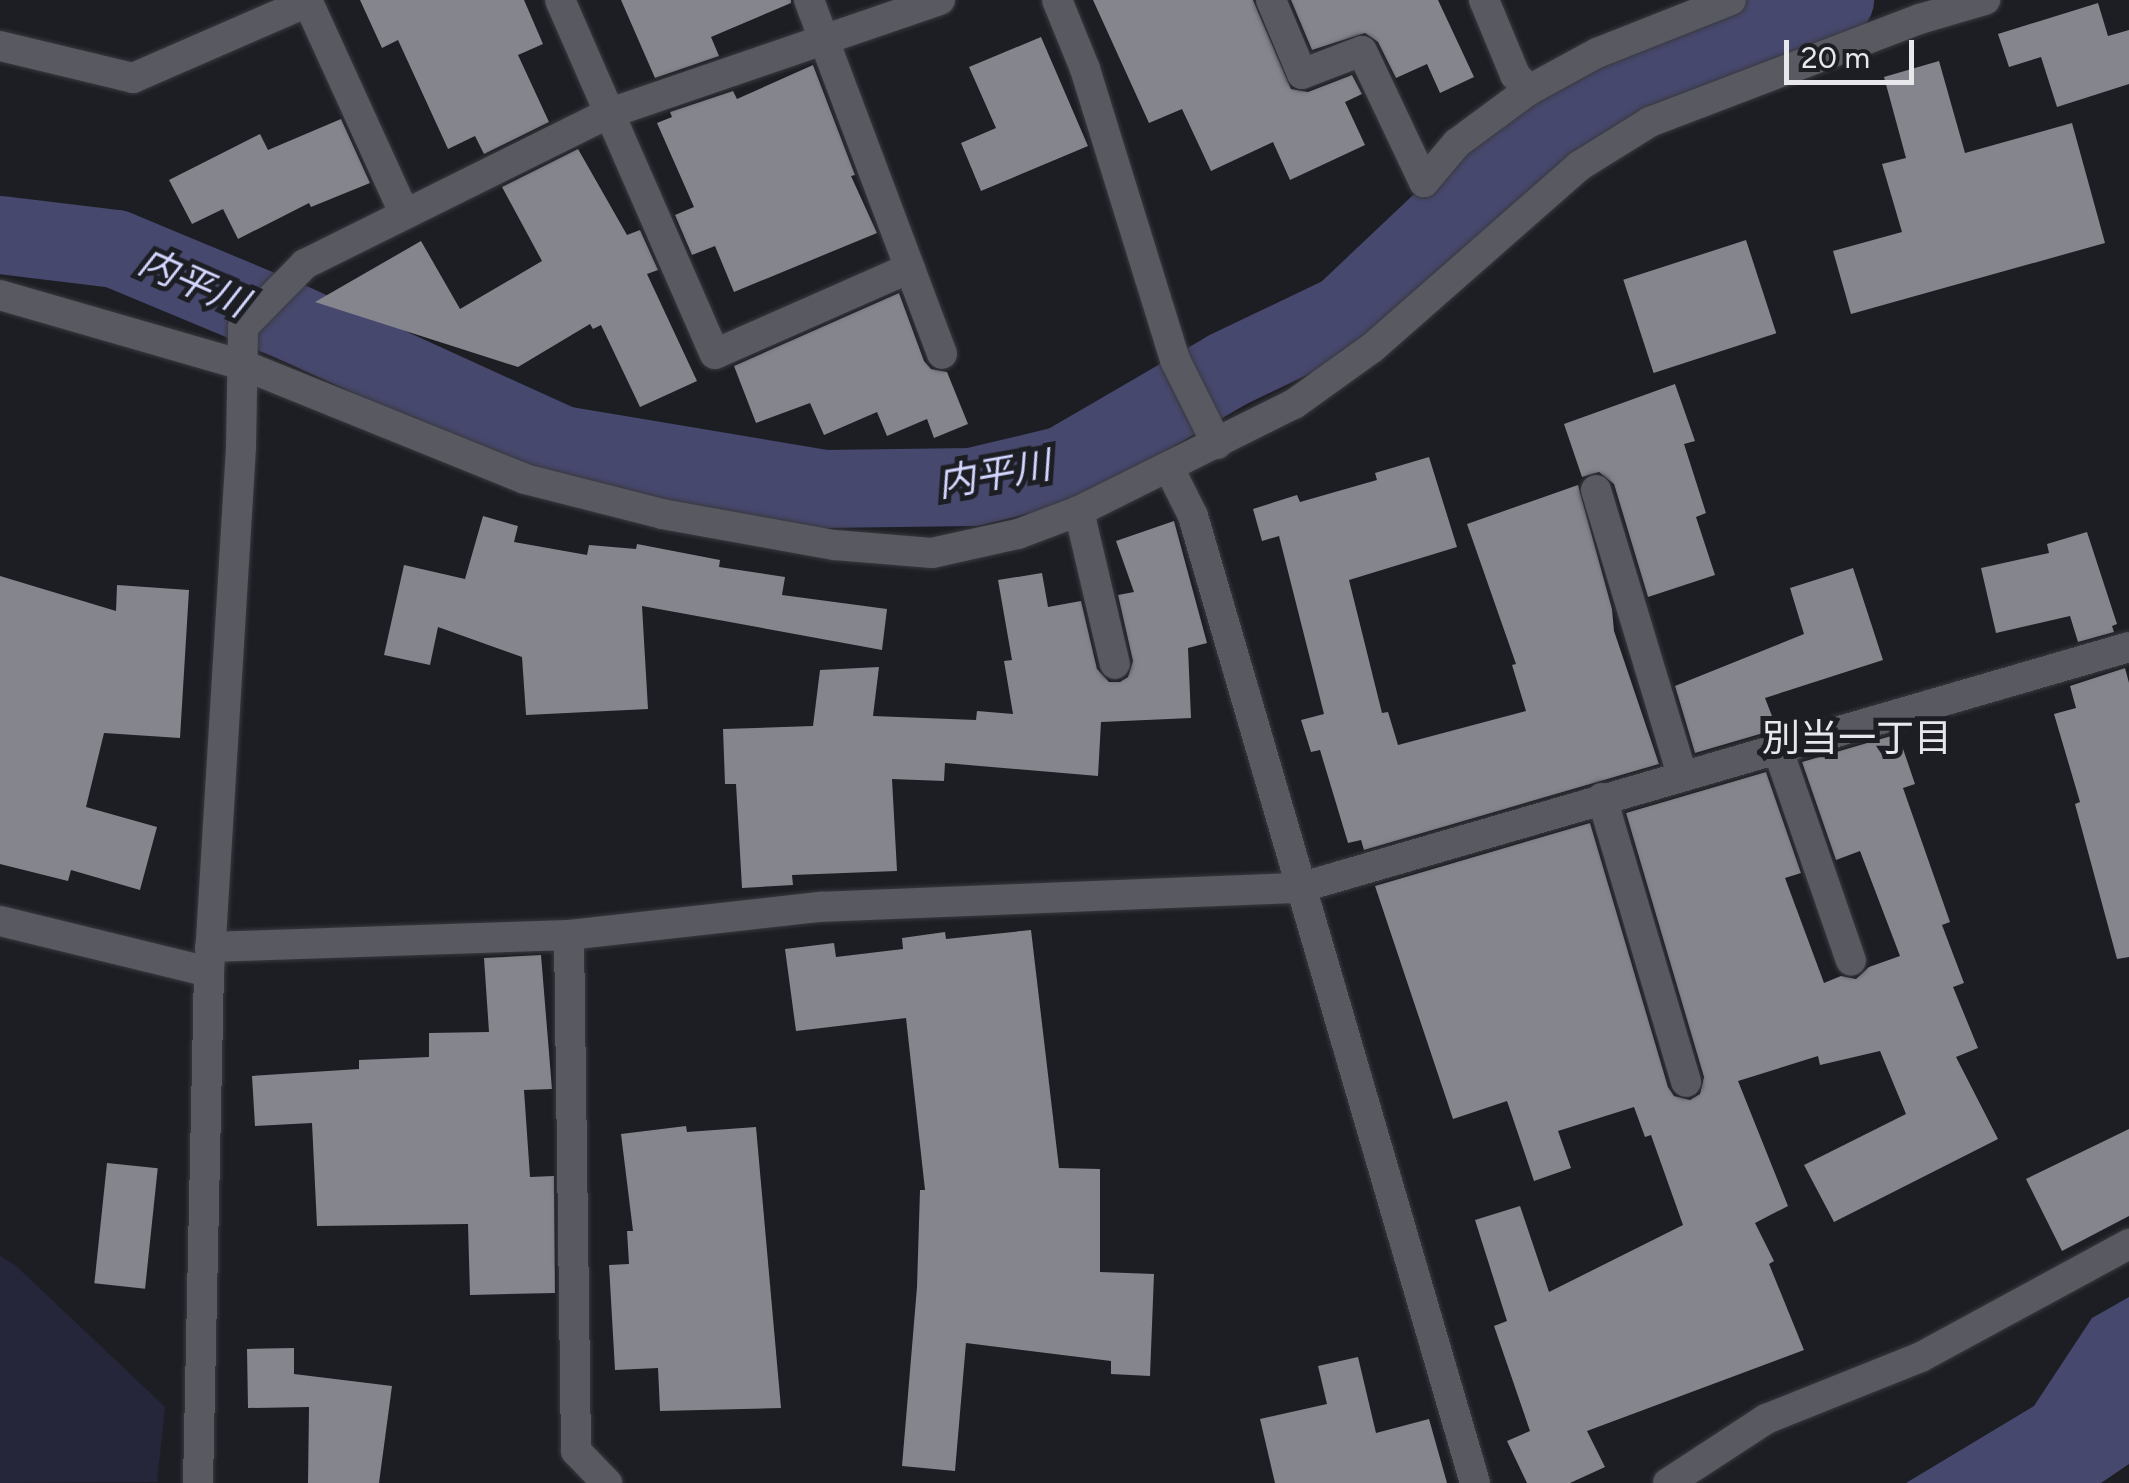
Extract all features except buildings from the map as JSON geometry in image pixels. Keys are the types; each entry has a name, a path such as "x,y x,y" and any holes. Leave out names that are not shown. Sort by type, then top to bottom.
{"street":[{"path":"560,0 715,354 910,268"},
{"path":"809,0 942,354"},
{"path":"198,1483 209,959 242,327 305,264 607,114 940,0"},
{"path":"1056,0 1085,70 1175,360 1217,444"},
{"path":"1272,0 1302,74 1362,50 1424,182 1457,143 1529,90 1596,52 1716,3"},
{"path":"1484,0 1515,75 1529,90"},
{"path":"0,295 243,365 525,479 662,514 835,545 932,552 1018,534 1079,511 1294,404 1372,348 1579,166 1650,122 1902,26 1985,0"},
{"path":"0,46 132,78 308,1 404,212"},
{"path":"1169,468 1194,516 1475,1483"},
{"path":"1596,490 1682,774"},
{"path":"1079,511 1115,664"},
{"path":"0,921 209,959 569,936 820,907 1299,888 2129,647"},
{"path":"1777,747 1851,961"},
{"path":"1602,798 1686,1082"},
{"path":"569,936 576,1451 607,1483"},
{"path":"1668,1483 1766,1419 1920,1357 2129,1244"}],"shaded area":[{"path":"0,1256 15,1265 165,1407 157,1482 0,1483"},
{"path":"2129,1297 2129,1464 2101,1483 1906,1483 2034,1406 2092,1318"}],"waterway":[{"name":"内平川","path":"0,235 116,249 296,324 562,445 824,489 972,487 1064,465 1227,370 1344,314 1524,144 1625,80 1835,0"}],"district":[{"name":"別当一丁目","path":"1857,739"}]}
